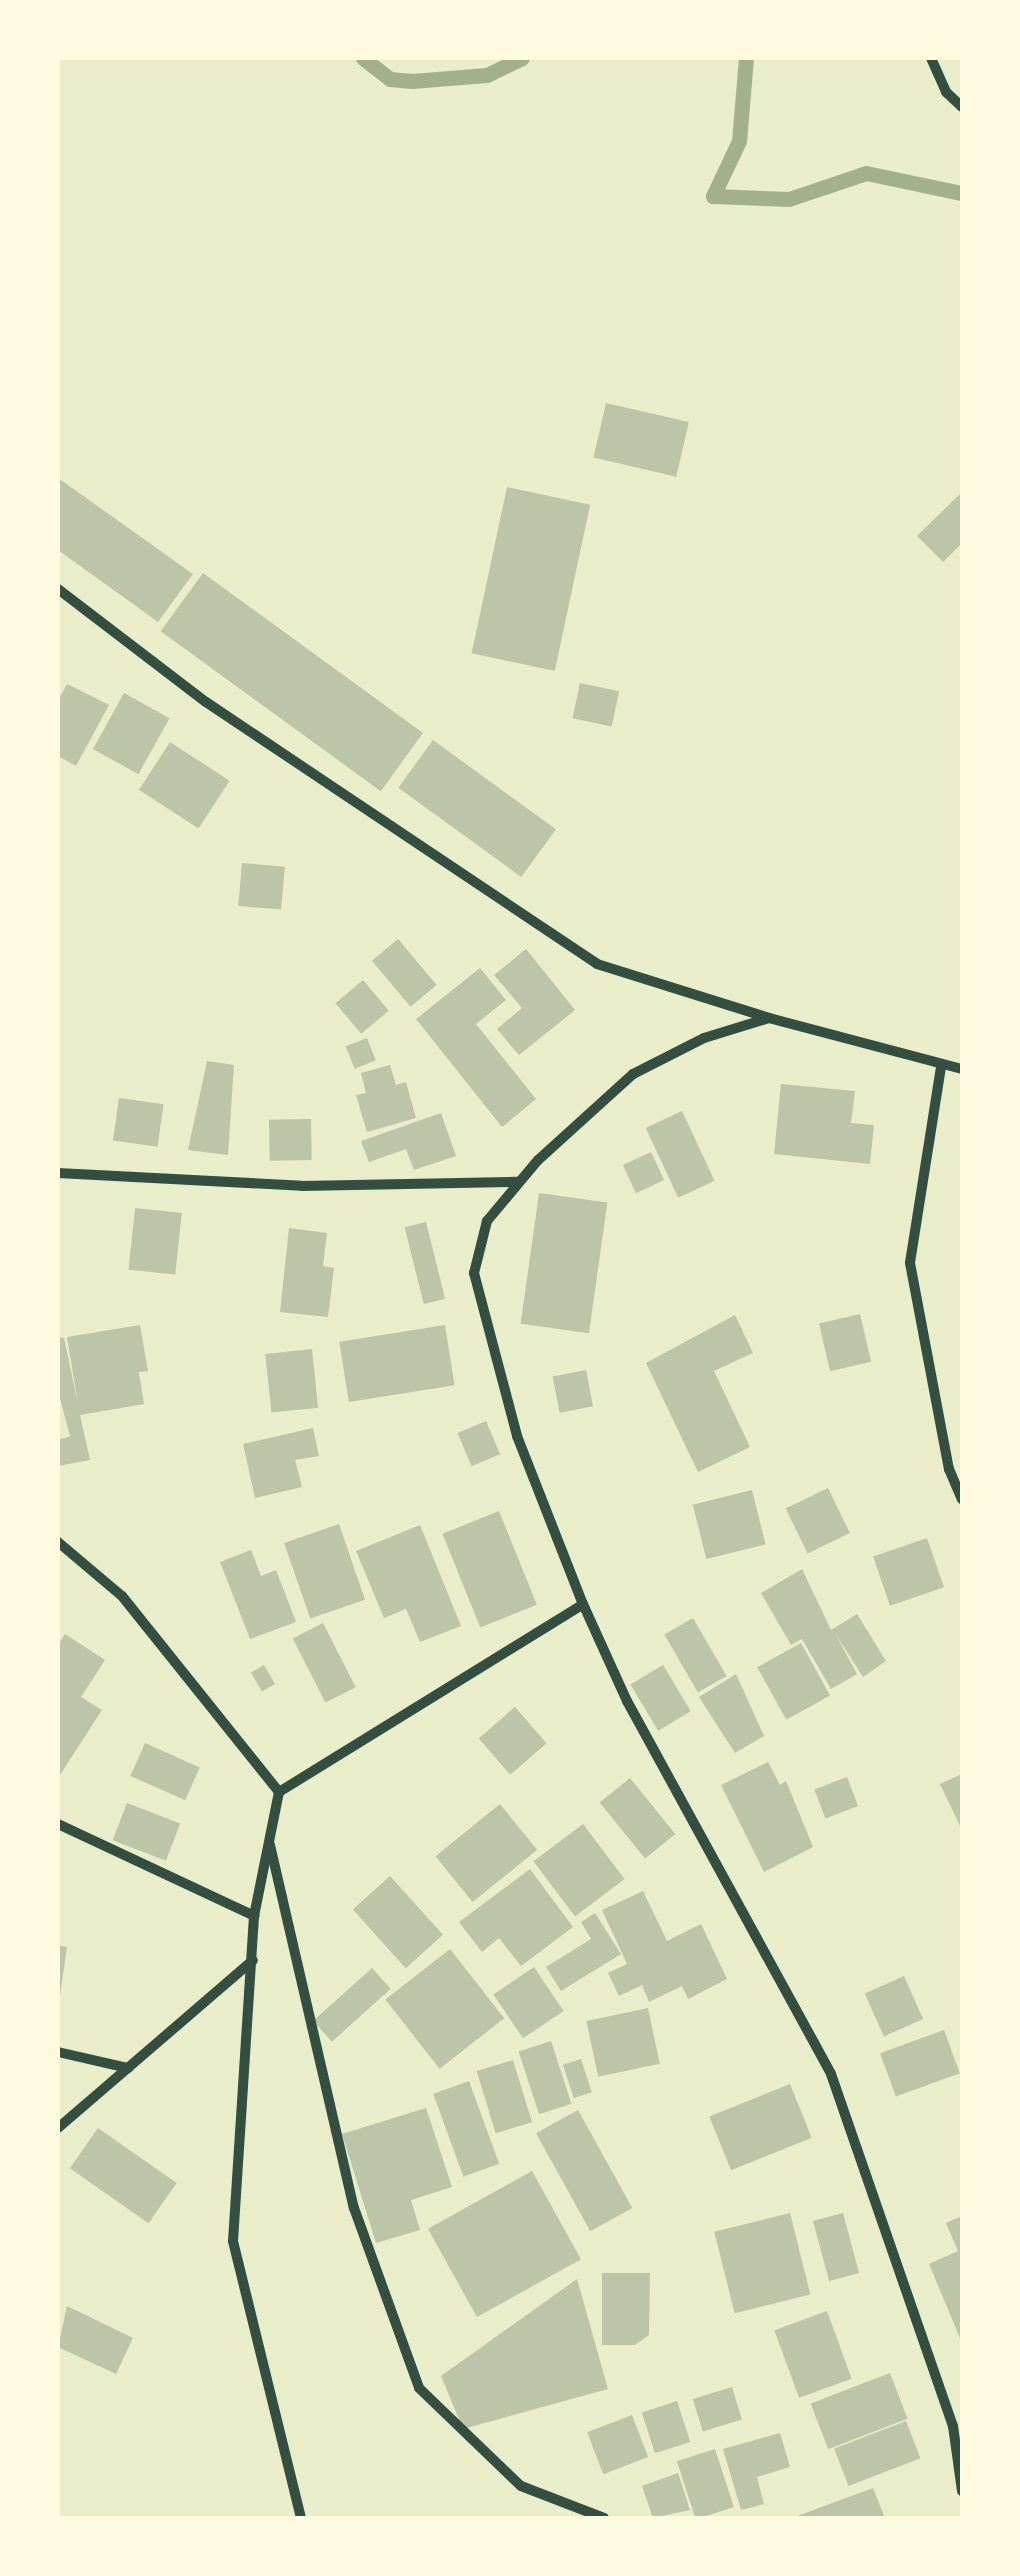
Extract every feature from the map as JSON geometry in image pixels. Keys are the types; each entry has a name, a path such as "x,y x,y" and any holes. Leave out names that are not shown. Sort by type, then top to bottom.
{"street":[{"path":"932,58 936,76 962,108"},
{"path":"58,589 206,702 597,964 770,1018 962,1069"},
{"path":"770,1018 704,1038 633,1074 518,1182 476,1249 475,1296 518,1436 583,1604 627,1700 832,2074 953,2426 962,2491"},
{"path":"942,1066 910,1263 949,1470 962,1499"},
{"path":"58,1172 302,1186 518,1182"},
{"path":"58,1542 122,1596 279,1792"},
{"path":"301,2518 232,2240 254,1916 279,1792 583,1604"},
{"path":"58,1824 254,1916"},
{"path":"269,1840 354,2208 419,2388 521,2486 604,2518"},
{"path":"58,2128 253,1960"},
{"path":"58,2052 128,2068"}],"building":[{"path":"606,403 689,422 676,477 593,458"},
{"path":"58,478 193,574 158,622 58,550"},
{"path":"507,487 590,505 555,671 472,653"},
{"path":"960,494 962,543 943,562 917,536"},
{"path":"203,573 423,733 381,791 161,631"},
{"path":"580,683 619,691 612,727 573,718"},
{"path":"67,684 109,705 76,766 58,756 58,701"},
{"path":"124,693 169,718 138,774 93,749"},
{"path":"433,740 556,829 521,877 398,788"},
{"path":"170,742 230,781 199,828 139,790"},
{"path":"242,863 285,867 281,910 238,906"},
{"path":"398,939 437,985 411,1007 372,961"},
{"path":"526,949 575,1010 519,1055 497,1029 522,1008 494,975"},
{"path":"480,968 506,1000 476,1024 536,1099 502,1127 416,1019"},
{"path":"363,980 389,1011 361,1034 335,1003"},
{"path":"367,1038 376,1060 355,1069 346,1047"},
{"path":"207,1061 234,1065 228,1155 188,1150"},
{"path":"390,1065 396,1085 406,1082 416,1118 367,1132 356,1095 366,1093 361,1073"},
{"path":"781,1084 855,1091 851,1123 874,1125 870,1164 774,1154"},
{"path":"119,1098 164,1104 158,1147 113,1141"},
{"path":"682,1111 715,1181 678,1198 646,1128"},
{"path":"441,1113 456,1156 414,1170 406,1149 369,1162 361,1141"},
{"path":"311,1119 312,1160 270,1161 269,1120"},
{"path":"651,1152 664,1180 636,1193 623,1165"},
{"path":"539,1193 607,1203 589,1333 521,1324"},
{"path":"135,1208 182,1213 175,1275 129,1270"},
{"path":"426,1222 445,1299 424,1304 405,1227"},
{"path":"289,1228 327,1233 323,1266 334,1268 328,1317 280,1312"},
{"path":"860,1314 871,1362 830,1371 819,1323"},
{"path":"735,1315 753,1353 714,1371 750,1447 698,1472 646,1363"},
{"path":"140,1325 148,1371 139,1372 144,1404 80,1415 90,1460 58,1466 58,1440 70,1436 58,1391 58,1337 64,1338 78,1404 67,1337"},
{"path":"445,1325 455,1385 349,1402 339,1342"},
{"path":"312,1349 318,1408 271,1413 265,1354"},
{"path":"586,1370 593,1406 560,1413 553,1376"},
{"path":"486,1421 500,1454 472,1466 457,1433"},
{"path":"313,1428 319,1456 295,1460 302,1487 255,1498 243,1444"},
{"path":"828,1488 850,1533 808,1554 786,1509"},
{"path":"752,1490 766,1544 706,1559 693,1505"},
{"path":"499,1511 537,1605 480,1627 442,1534"},
{"path":"339,1524 365,1600 310,1619 284,1543"},
{"path":"420,1525 461,1626 420,1642 406,1609 384,1618 356,1551"},
{"path":"927,1538 944,1587 890,1606 873,1557"},
{"path":"251,1550 261,1576 276,1570 296,1622 250,1639 220,1562"},
{"path":"802,1569 831,1630 857,1614 886,1661 863,1677 835,1633 857,1674 831,1689 802,1639 791,1645 761,1593"},
{"path":"693,1618 726,1676 698,1693 664,1634"},
{"path":"323,1623 356,1687 325,1703 293,1638"},
{"path":"65,1634 105,1660 81,1697 102,1710 58,1778 58,1645"},
{"path":"801,1643 830,1695 786,1720 757,1667"},
{"path":"264,1665 275,1684 262,1692 251,1672"},
{"path":"663,1665 691,1711 658,1731 630,1685"},
{"path":"736,1674 764,1736 735,1753 699,1697"},
{"path":"515,1707 546,1743 510,1775 479,1738"},
{"path":"145,1743 200,1767 185,1800 130,1776"},
{"path":"768,1762 780,1785 786,1781 813,1847 764,1872 721,1785"},
{"path":"962,1774 962,1830 940,1784"},
{"path":"847,1777 858,1806 825,1818 814,1790"},
{"path":"630,1778 675,1834 645,1858 600,1803"},
{"path":"127,1803 180,1823 166,1861 113,1840"},
{"path":"500,1804 537,1850 473,1902 435,1856"},
{"path":"583,1824 625,1879 575,1916 533,1861"},
{"path":"530,1869 573,1927 521,1966 499,1938 482,1952 459,1922"},
{"path":"390,1876 443,1935 406,1968 353,1909"},
{"path":"643,1891 667,1941 701,1924 727,1979 688,1999 682,1986 649,2002 642,1985 619,1996 608,1973 627,1964 602,1910"},
{"path":"595,1913 621,1954 561,1991 546,1967 591,1939 581,1922"},
{"path":"58,1945 67,1947 60,1996 58,1996"},
{"path":"450,1949 504,2018 440,2069 385,1999"},
{"path":"534,1967 564,2011 523,2038 493,1994"},
{"path":"372,1968 391,1989 332,2042 313,2021"},
{"path":"904,1976 923,2019 884,2036 865,1993"},
{"path":"648,2008 660,2064 598,2077 586,2021"},
{"path":"944,2030 960,2073 896,2096 880,2053"},
{"path":"551,2041 571,2104 539,2114 519,2052"},
{"path":"581,2059 592,2092 574,2098 563,2065"},
{"path":"513,2060 532,2122 496,2133 477,2071"},
{"path":"469,2081 499,2164 463,2177 433,2094"},
{"path":"790,2084 812,2138 731,2170 709,2117"},
{"path":"426,2108 452,2187 411,2200 420,2230 376,2243 342,2134"},
{"path":"578,2110 632,2208 590,2231 536,2133"},
{"path":"98,2128 177,2183 149,2223 70,2168"},
{"path":"532,2171 581,2259 477,2317 428,2229"},
{"path":"790,2213 810,2295 735,2313 714,2232"},
{"path":"843,2213 859,2273 829,2281 813,2221"},
{"path":"962,2216 962,2343 929,2264 958,2251 946,2223"},
{"path":"602,2273 650,2273 649,2335 635,2345 602,2345"},
{"path":"577,2279 608,2389 463,2429 441,2376"},
{"path":"67,2306 133,2338 116,2374 58,2347"},
{"path":"827,2311 852,2379 799,2398 774,2330"},
{"path":"890,2373 908,2419 828,2449 811,2403"},
{"path":"732,2387 742,2420 703,2432 693,2399"},
{"path":"677,2401 690,2442 655,2453 642,2412"},
{"path":"632,2415 648,2457 603,2474 587,2432"},
{"path":"906,2421 920,2458 848,2486 834,2449"},
{"path":"780,2433 790,2467 757,2477 764,2504 741,2510 723,2449"},
{"path":"715,2449 734,2507 695,2518 677,2461"},
{"path":"678,2473 690,2510 653,2518 642,2486"},
{"path":"873,2488 885,2518 792,2518"}],"waterway":[{"path":"363,58 390,79 412,81 487,75 522,58"},
{"path":"746,58 739,141 713,196 789,199 866,173 962,193"}]}
